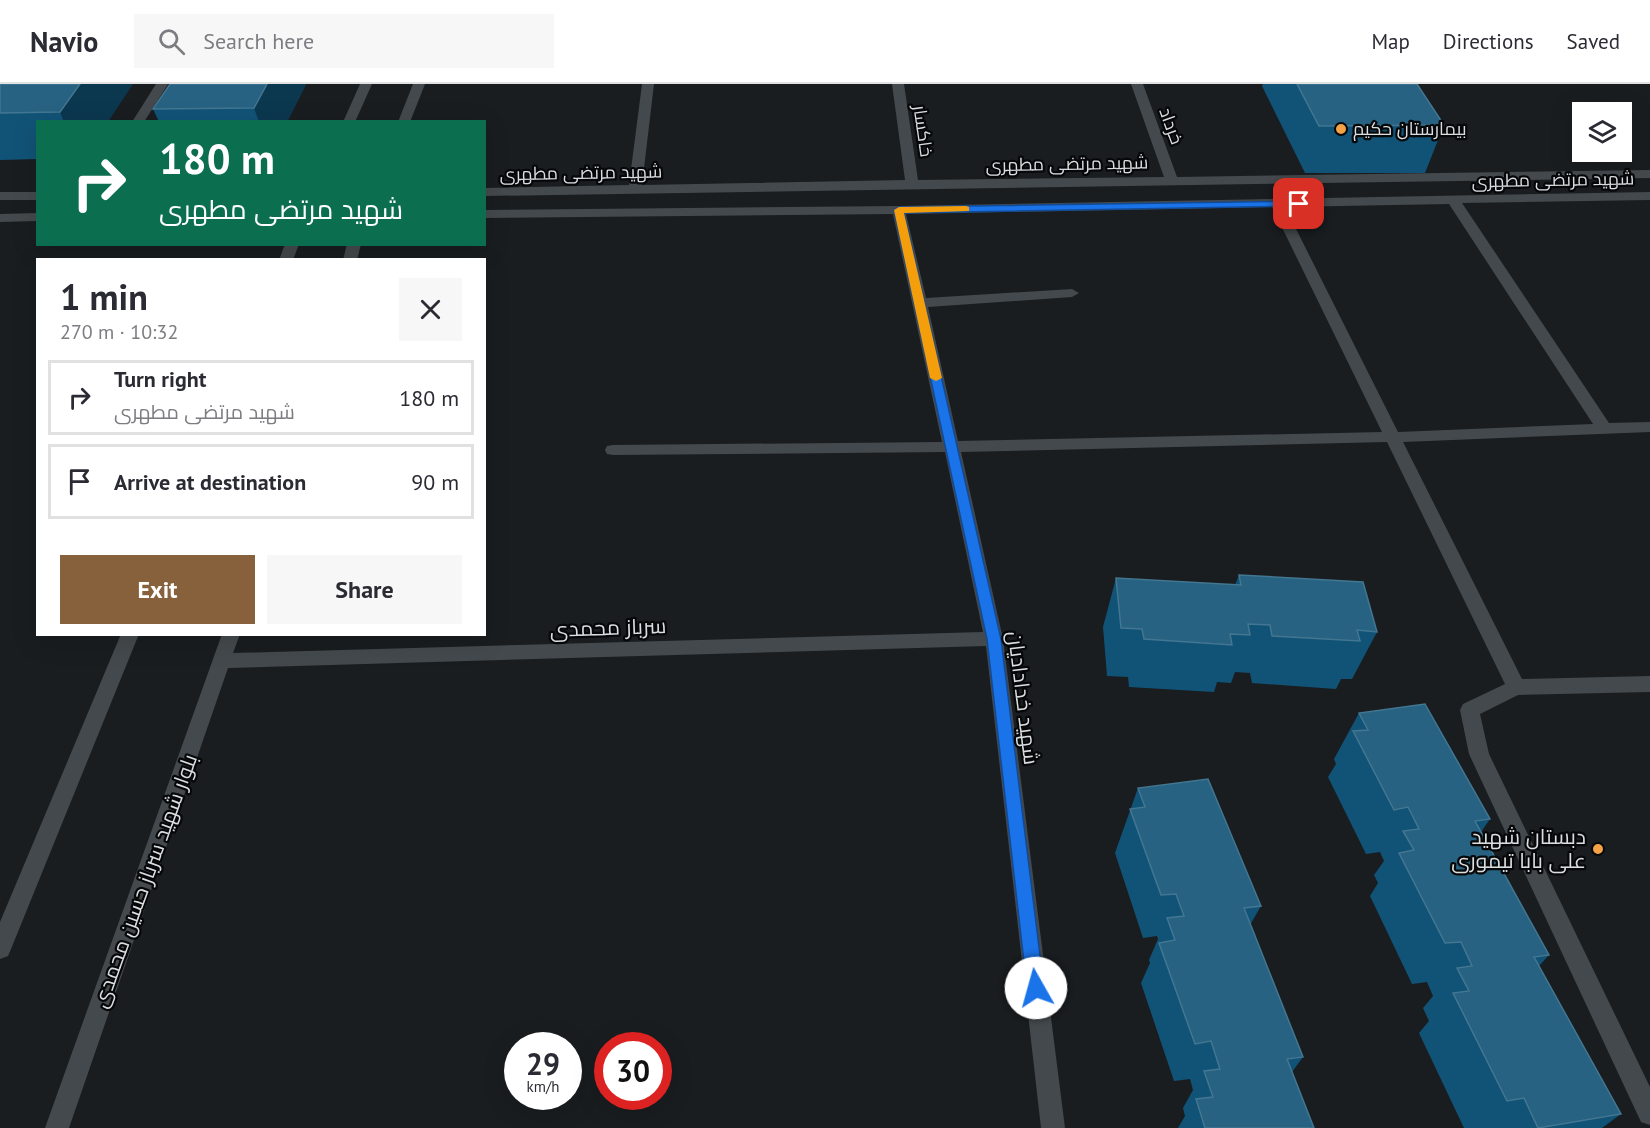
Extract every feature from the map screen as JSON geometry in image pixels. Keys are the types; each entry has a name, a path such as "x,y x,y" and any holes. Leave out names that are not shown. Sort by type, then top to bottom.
{"street":[{"path":"139,120 162,84"},
{"path":"350,120 366,84"},
{"path":"405,120 419,84"},
{"path":"635,190 648,84"},
{"name":"خاکسار","path":"898,84 912,184"},
{"name":"خرداد","path":"1137,84 1172,180"},
{"name":"شهید مرتضی مطهری","path":"486,192 1172,180 1435,172 1650,174"},
{"path":"0,196 36,196"},
{"name":"شهید مرتضی مطهری","path":"486,214 899,210 1650,196"},
{"path":"1453,200 1603,427"},
{"path":"1277,204 1516,687"},
{"name":"شهید خدادادیان","path":"899,210 994,639 1053,1128"},
{"path":"0,218 36,217"},
{"path":"919,303 1072,293"},
{"path":"613,450 951,447 1394,437 1603,427 1650,427"},
{"path":"0,949 129,636"},
{"name":"بلوار شهید سرباز حسین محمدی","path":"57,1128 230,636"},
{"name":"سرباز محمدی","path":"223,661 994,639"},
{"path":"1650,684 1516,687 1470,710 1479,754 1650,1113"}],"building":[{"path":"0,84 80,84 60,112 0,113"},
{"path":"170,84 267,84 254,108 153,109"},
{"path":"1297,84 1417,84 1444,125 1319,126"},
{"path":"1239,575 1363,582 1377,632 1357,630 1360,641 1272,636 1270,625 1248,624 1250,635 1230,634 1232,645 1144,639 1142,629 1121,628 1116,578 1241,585"},
{"path":"1425,704 1490,819 1475,821 1549,955 1534,957 1621,1114 1538,1128 1524,1098 1507,1101 1453,993 1469,991 1457,968 1472,966 1461,942 1445,943 1399,853 1414,850 1403,831 1419,829 1408,807 1394,810 1353,731 1368,730 1359,713"},
{"path":"1208,779 1261,906 1244,908 1303,1057 1287,1059 1314,1128 1205,1128 1196,1099 1213,1097 1204,1071 1220,1069 1211,1041 1195,1044 1159,943 1175,940 1167,918 1184,916 1176,894 1161,895 1130,809 1145,807 1138,788"}],"slow traffic":[{"path":"936,378 899,210 966,209"}],"place":[{"name":"بیمارستان حکیم","path":"1341,129"},
{"name":"دبستان شهید علی بابا تیموری","path":"1598,849"}],"route":[{"path":"1036,988 994,639 899,210 1299,204"}]}
